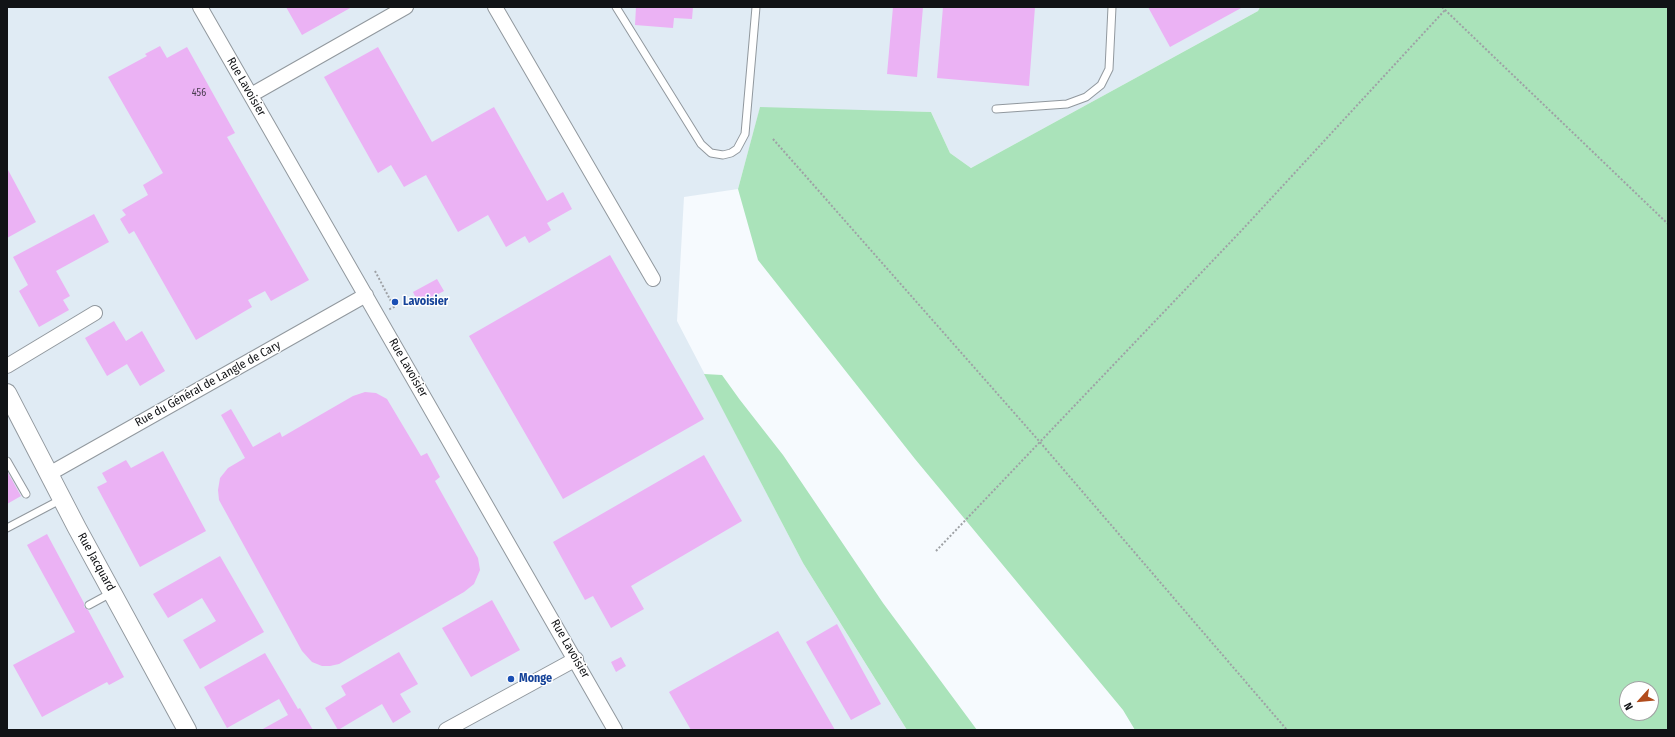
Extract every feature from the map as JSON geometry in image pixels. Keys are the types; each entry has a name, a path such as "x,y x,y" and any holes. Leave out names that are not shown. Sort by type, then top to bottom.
{"street":[{"name":"Rue Lavoisier","path":"200,7 576,659 615,730"},
{"path":"251,95 406,7"},
{"path":"495,7 653,279"},
{"name":"Rue du Général de Langle de Cary","path":"49,474 366,295"},
{"path":"7,366 95,313"},
{"name":"Rue Jacquard","path":"7,393 187,730"},
{"path":"446,730 576,659"}],"lane":[{"path":"616,7 701,144 711,153 723,155 730,154 737,149 745,134 756,7"},
{"path":"996,109 1067,104 1086,97 1101,85 1109,69 1112,7"},
{"path":"7,461 26,494"},
{"path":"7,528 62,498"},
{"path":"89,605 113,592"}],"path":[{"path":"1442,7 1668,224"},
{"path":"936,551 1242,230 1445,10"},
{"path":"773,139 1040,442 1287,730"},
{"path":"375,271 394,307 378,316"}],"shaded area":[{"path":"7,7 1260,7 1258,11 971,168 950,153 931,112 760,108 738,189 684,197 677,321 803,563 907,730 7,730"}],"green space":[{"path":"1260,7 1668,7 1668,730 1135,730 1123,710 915,459 758,260 738,189 760,107 931,112 950,153 971,168 1258,11"},
{"path":"704,374 722,375 783,455 883,603 977,730 907,730 803,563"}],"building":[{"path":"286,7 352,7 302,35"},
{"path":"636,7 693,7 692,19 674,18 673,28 635,25"},
{"path":"893,7 923,7 917,77 887,74"},
{"path":"943,7 1035,7 1029,86 937,78"},
{"path":"1148,7 1243,7 1170,47"},
{"path":"160,46 167,58 187,47 235,133 227,137 309,280 271,301 265,291 248,300 252,307 196,340 134,231 129,234 120,219 126,215 122,210 148,195 143,185 163,173 108,77 147,56 145,54"},
{"path":"378,47 432,142 494,107 547,201 563,192 572,209 547,223 551,230 529,243 525,236 506,247 488,215 458,232 426,175 404,187 391,165 378,173 324,77"},
{"path":"7,168 36,222 7,238"},
{"path":"94,214 109,242 56,271 70,296 63,300 69,310 39,327 19,291 28,285 13,257"},
{"path":"610,255 704,419 563,499 469,336"},
{"path":"437,279 444,291 419,304 413,292"},
{"path":"114,321 126,341 142,331 165,371 140,386 127,364 107,376 85,338"},
{"path":"365,392 376,393 387,399 421,456 427,453 440,477 435,481 478,558 480,570 474,584 464,592 339,664 322,666 312,662 302,651 219,500 218,490 220,478 228,468 245,458 221,415 231,409 253,447 280,432 282,437 353,396"},
{"path":"163,451 206,531 140,567 97,487 107,482 102,473 126,460 131,468"},
{"path":"704,455 742,521 631,586 644,609 611,628 593,596 585,600 553,542"},
{"path":"7,471 21,496 7,504"},
{"path":"47,534 84,603 84,607 88,610 124,677 109,685 107,682 42,717 13,665 75,632 27,545"},
{"path":"220,556 264,632 200,669 183,640 216,621 202,598 168,618 153,594"},
{"path":"492,600 520,650 471,677 442,628"},
{"path":"837,624 881,704 851,720 806,642"},
{"path":"778,631 835,730 691,730 669,692"},
{"path":"399,652 418,684 400,694 411,712 393,723 382,704 338,730 325,708 346,695 341,686"},
{"path":"265,653 298,709 300,708 313,730 261,730 288,715 279,699 227,728 204,687"},
{"path":"621,657 626,666 616,672 611,662"}],"place":[{"name":"Lavoisier","path":"395,302"},
{"name":"Monge","path":"511,679"}]}
